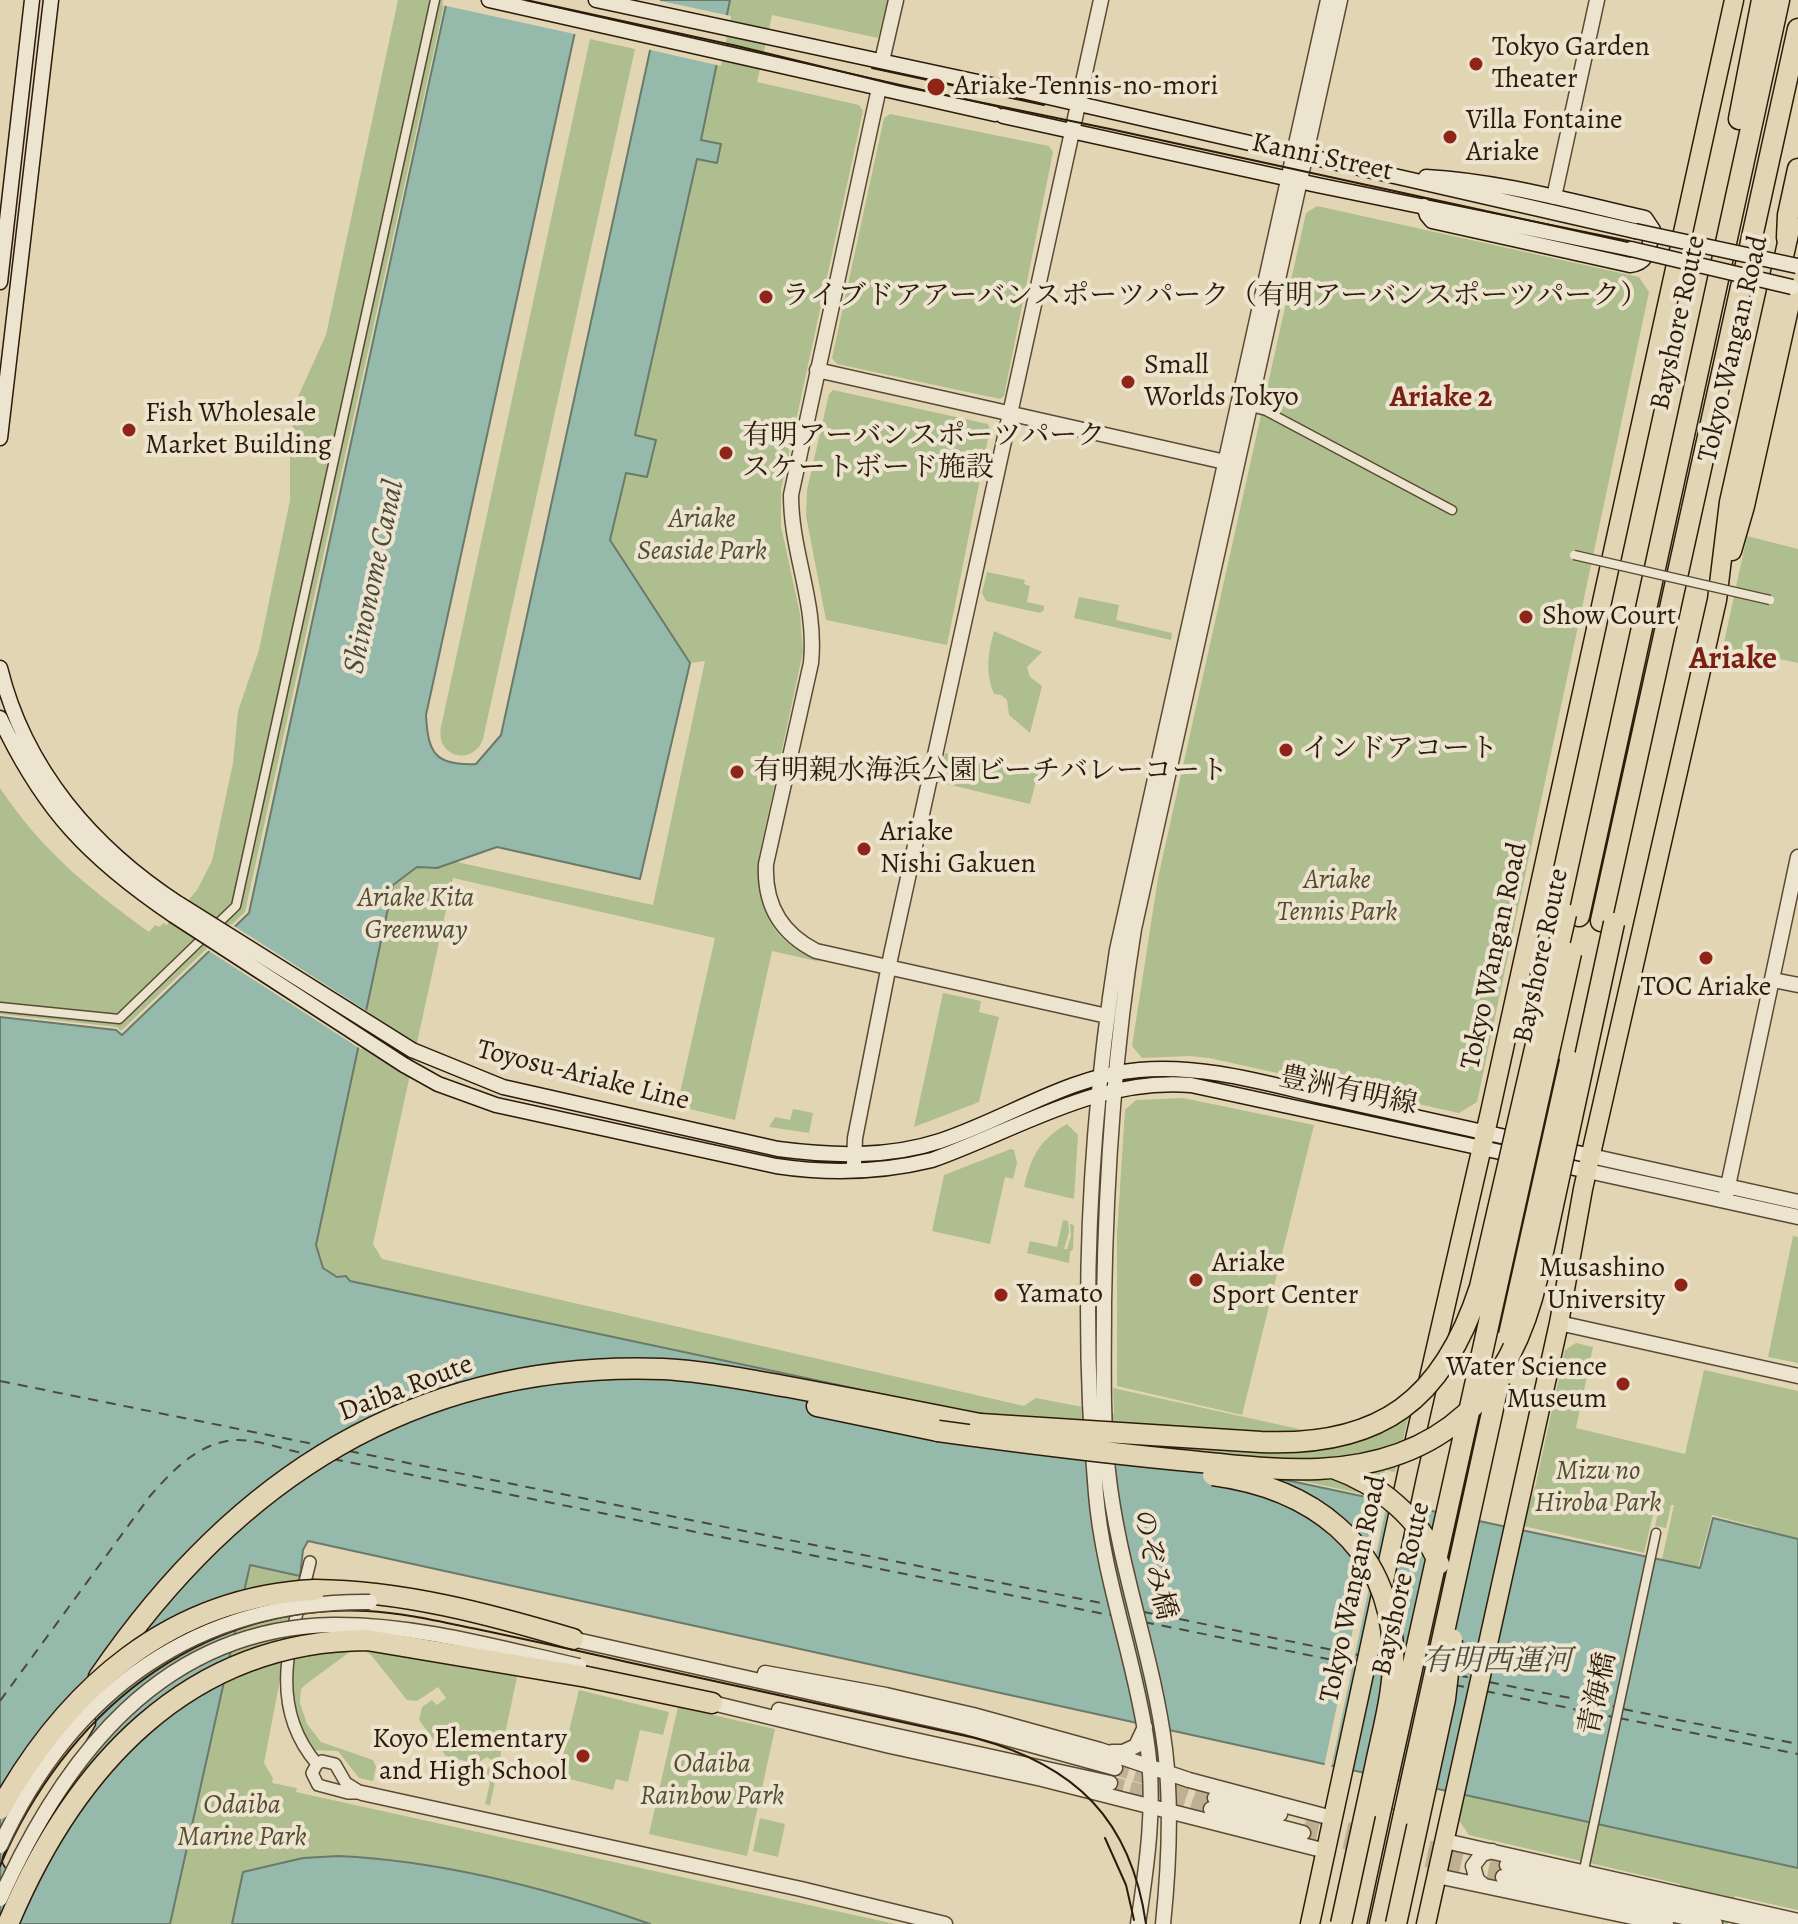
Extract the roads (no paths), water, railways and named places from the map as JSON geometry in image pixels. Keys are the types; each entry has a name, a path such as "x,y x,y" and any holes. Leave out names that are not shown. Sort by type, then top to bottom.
{"highway":[{"path":"1598,620 1607,532 1724,0"},
{"name":"Tokyo Wangan Road","path":"1310,1924 1734,0"},
{"path":"1712,305 1722,211 1762,0"},
{"name":"Bayshore Route","path":"1356,1924 1573,915 1602,812 1779,0"},
{"name":"Bayshore Route","path":"1380,1924 1608,922 1652,717 1654,684 1798,29"},
{"path":"1696,499 1798,86"},
{"path":"1787,238 1788,215 1798,169"},
{"name":"Tokyo Wangan Road","path":"1426,1924 1559,1323 1590,1163 1717,600 1729,502 1798,195"},
{"path":"1717,600 1745,506 1798,267"},
{"path":"980,1424 1261,1442 1306,1442 1356,1433 1387,1418 1416,1397 1452,1356 1468,1324 1480,1287 1573,915"},
{"path":"938,1431 1071,1450 1317,1469 1391,1457 1419,1445 1455,1423 1477,1405 1498,1379 1518,1342 1530,1309 1608,922"},
{"name":"Daiba Route","path":"0,1856 42,1770 77,1711 116,1652 172,1581 226,1525 280,1482 323,1454 393,1418 468,1392 523,1379 581,1371 635,1369 701,1372 980,1424"},
{"name":"Daiba Route","path":"0,1888 34,1814 70,1747 105,1689 161,1612 216,1552 269,1505 320,1470 376,1438 445,1411 501,1395 553,1385 609,1381 664,1381 733,1389 938,1431"},
{"path":"980,1424 1092,1441 1308,1461 1344,1472 1371,1486 1392,1500 1412,1521 1429,1545 1441,1570 1449,1600 1452,1645 1445,1699 1396,1924"},
{"path":"938,1431 1071,1460 1251,1482 1283,1492 1311,1506 1336,1524 1357,1547 1374,1574 1384,1599 1392,1634 1393,1667 1387,1711 1341,1924"},
{"path":"0,1809 39,1748 107,1672 163,1633 226,1605 295,1591 376,1593 513,1622 573,1639"},
{"path":"8,1924 28,1878 63,1817 86,1784 123,1743 162,1708 203,1681 270,1653 317,1643 367,1640 725,1704"}],"street":[{"path":"0,282 32,0"},
{"path":"0,438 51,0"},
{"path":"0,1007 119,1019 236,906 435,0"},
{"name":"Kanni Street","path":"489,0 1295,180 1631,249 1795,288"},
{"name":"Kanni Street","path":"596,0 1078,104 1798,267"},
{"path":"882,61 896,0"},
{"path":"855,1172 854,1154 889,969 1101,0"},
{"path":"1096,1390 1116,1073 1134,929 1295,180 1328,0"},
{"path":"1300,154 1340,0"},
{"path":"1554,197 1597,0"},
{"path":"879,88 791,495 793,536 811,605 813,644 766,864 765,884 780,924 801,943 833,956 1107,1016"},
{"path":"19,118 37,120"},
{"path":"1394,175 1452,178 1554,197 1645,218 1653,230 1645,259 1630,265 1432,221 1424,206"},
{"path":"817,370 1232,463"},
{"path":"1255,408 1452,510"},
{"path":"1096,1390 1091,1205 1097,1094 1107,1016 1117,950 1232,463"},
{"path":"1574,555 1770,600"},
{"name":"Toyosu-Ariake Line","path":"0,668 4,717 26,771 74,835 107,867 173,915 404,1065 470,1097 776,1166 815,1172 855,1172 903,1167 932,1160 1097,1094"},
{"name":"Toyosu-Ariake Line","path":"4,717 83,825 121,862 170,898 412,1050 503,1087 778,1149 816,1154 854,1154 884,1152 939,1141 1060,1090 1116,1073"},
{"path":"1726,1193 1798,857"},
{"path":"1773,980 1798,985"},
{"path":"450,1068 446,1080 462,1088 470,1097"},
{"name":"豊洲有明線","path":"1116,1073 1142,1069 1195,1070 1242,1078 1484,1139 1726,1193"},
{"name":"豊洲有明線","path":"1097,1094 1169,1083 1191,1085 1484,1139"},
{"path":"1726,1193 1798,1202"},
{"path":"1726,1193 1798,1217"},
{"path":"1559,1323 1798,1376"},
{"name":"のぞみ橋","path":"1096,1390 1100,1520 1150,1768 1145,1879 1138,1924"},
{"name":"のぞみ橋","path":"1096,1390 1114,1517 1151,1673 1165,1748 1168,1810 1163,1924"},
{"name":"青海橋","path":"1585,1865 1656,1533"},
{"path":"310,1562 287,1666 285,1695 294,1733 317,1764"},
{"path":"0,1846 42,1772 94,1709 123,1682 155,1659 223,1625 294,1606 330,1602 416,1607 740,1673 886,1695 1000,1722 1100,1750 1168,1774 1332,1818"},
{"path":"0,1899 41,1816 93,1743 122,1713 153,1687 184,1667 227,1646 271,1632 302,1627 368,1626 440,1636 579,1666 1326,1851"},
{"path":"740,1673 966,1727 1115,1768"},
{"path":"725,1704 937,1744 1110,1783"},
{"path":"1100,1750 1130,1750 1144,1737"},
{"path":"317,1764 325,1761 335,1764 346,1783 362,1793"},
{"path":"317,1764 313,1776 320,1786 801,1889 945,1924"},
{"path":"1213,1803 1304,1826"},
{"path":"1445,1841 1798,1921"},
{"path":"1483,1885 1477,1880 1473,1866 1482,1854 1492,1851"},
{"path":"1715,1924 1505,1871 1773,1924"},
{"path":"1437,1876 1666,1924"}],"water":[{"path":"447,0 582,0 426,715 432,748 451,763 476,764 501,735 661,0 730,0 701,140 721,144 717,163 697,159 635,435 656,440 647,477 626,473 610,540 690,663 640,879 497,847 437,868 417,867 393,885 316,1245 323,1268 337,1277 346,1276 350,1281 1700,1568 1713,1518 1798,1539 1798,1868 308,1541 303,1550 300,1576 250,1565 170,1924 0,1924 0,1017 116,1030 122,1035 249,913"},
{"path":"339,1856 457,1870 536,1888 650,1924 232,1924 243,1872 303,1858"}],"tunnel":[{"path":"1115,1768 1215,1798"},
{"path":"1110,1783 1211,1809"},
{"path":"1306,1820 1507,1865"},
{"path":"1303,1833 1503,1877"}],"tram line":[{"path":"526,0 901,86 1660,249 1798,284"},
{"path":"872,68 1044,105"},
{"path":"1766,266 1798,269"},
{"path":"0,1866 27,1812 60,1762 99,1717 144,1679 193,1649 247,1626 305,1614 367,1611 426,1619 539,1642 975,1738 1010,1749 1069,1781 1112,1826 1127,1854 1146,1924"},
{"path":"1105,1838 1126,1885 1134,1920"}],"place":[{"name":"Tokyo Garden Theater","path":"1476,64"},
{"name":"Ariake-Tennis-no-mori","path":"936,87"},
{"name":"Villa Fontaine Ariake","path":"1450,137"},
{"name":"ライブドアアーバンスポーツパーク（有明アーバンスポーツパーク）","path":"766,297"},
{"name":"Small Worlds Tokyo","path":"1128,382"},
{"name":"Fish Wholesale Market Building","path":"129,430"},
{"name":"有明アーバンスポーツパーク スケートボード施設","path":"726,453"},
{"name":"Show Court","path":"1526,617"},
{"name":"インドアコート","path":"1286,750"},
{"name":"有明親水海浜公園ビーチバレーコート","path":"737,772"},
{"name":"Ariake Nishi Gakuen","path":"864,849"},
{"name":"TOC Ariake","path":"1706,958"},
{"name":"Ariake Sport Center","path":"1196,1280"},
{"name":"Musashino University","path":"1681,1285"},
{"name":"Yamato","path":"1001,1295"},
{"name":"Water Science Museum","path":"1623,1384"},
{"name":"Koyo Elementary and High School","path":"583,1756"}],"district":[{"name":"Ariake 2","path":"1441,399"},
{"name":"Ariake","path":"1733,660"}],"park label":[{"name":"Ariake Seaside Park","path":"702,536"},
{"name":"Ariake Tennis Park","path":"1337,897"},
{"name":"Ariake Kita Greenway","path":"416,915"},
{"name":"Mizu no Hiroba Park","path":"1598,1488"},
{"name":"Odaiba Rainbow Park","path":"712,1781"},
{"name":"Odaiba Marine Park","path":"242,1822"}],"water label":[{"name":"Shinonome Canal","path":"375,577"},
{"name":"有明西運河","path":"1497,1663"}]}
